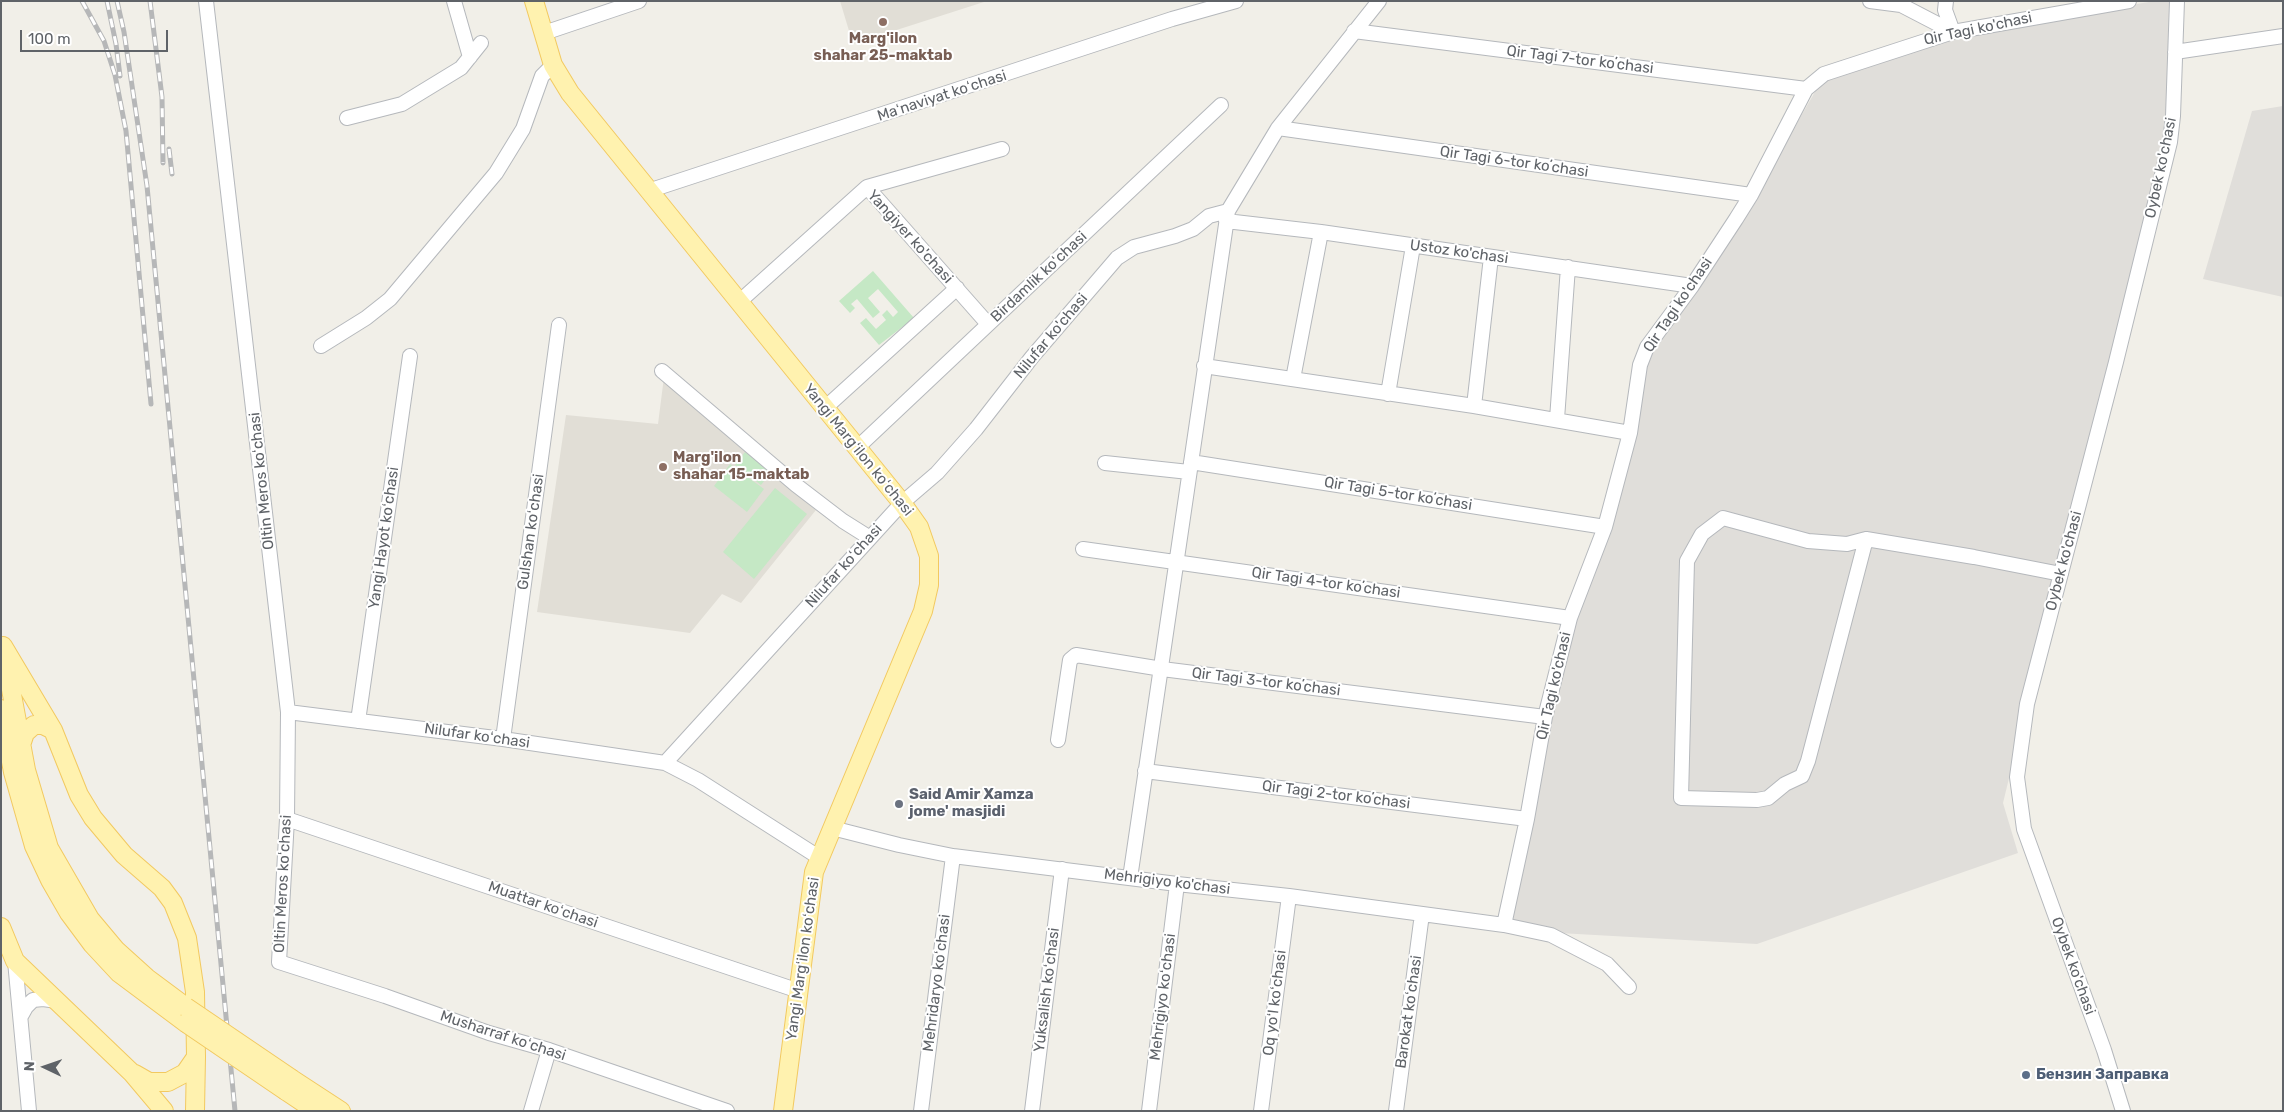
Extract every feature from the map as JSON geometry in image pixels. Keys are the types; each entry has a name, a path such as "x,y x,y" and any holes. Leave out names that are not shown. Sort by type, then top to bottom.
{"main road":[{"name":"Yangi Margʻilon koʻchasi","path":"534,1 553,64 570,93 902,503 919,527 929,556 927,599 814,872 783,1111"},
{"path":"2,642 53,730 79,795 93,818 106,836 124,855 162,888 173,903 186,938 191,961 196,1057 195,1111"},
{"path":"2,642 20,745 36,809 50,848 90,919 116,950 186,1015"},
{"path":"1,709 7,768 34,846 50,880 69,913 92,944 119,973 186,1015 289,1085 341,1111"},
{"path":"20,745 25,733 34,725 43,725 53,730"},
{"path":"1,926 15,961 132,1073 164,1111"},
{"path":"132,1073 149,1082 168,1082 185,1072 196,1057"},
{"path":"289,1085 316,1111"}],"street":[{"name":"Oltin Meros koʻchasi","path":"206,1 288,712 287,819 279,962"},
{"path":"454,1 470,57"},
{"path":"544,33 639,1"},
{"name":"Maʻnaviyat koʻchasi","path":"648,191 1172,19 1236,1"},
{"path":"1130,878 1227,216 1278,128 1379,1"},
{"path":"1870,1 1901,5 1952,32"},
{"path":"1946,1 1945,10 1952,32"},
{"name":"Qir Tagi ko'chasi","path":"1504,925 1527,819 1545,717 1570,618 1605,527 1630,433 1640,365 1646,347 1692,286 1751,195 1806,90 1824,74 1952,32 2129,1"},
{"name":"Oybek ko'chasi","path":"2123,1111 2104,1050 2024,829 2017,777 2027,704 2170,142 2173,116 2177,1"},
{"name":"Qir Tagi 7-tor koʼchasi","path":"1354,31 1806,90"},
{"path":"2175,52 2283,36"},
{"path":"348,118 402,104 461,68 481,43"},
{"path":"321,346 366,318 390,299 484,188 496,173 523,129 542,76 553,64"},
{"name":"Birdamlik koʻchasi","path":"857,448 1221,105"},
{"name":"Qir Tagi 6-tor koʼchasi","path":"1278,128 1751,195"},
{"path":"867,187 1002,149"},
{"name":"Yangiyer ko'chasi","path":"739,302 867,187 988,324"},
{"name":"Nilufar ko'chasi","path":"902,503 937,474 1032,357 1117,258 1134,247 1176,236 1192,229 1209,216 1227,216"},
{"name":"Ustoz ko'chasi","path":"1227,216 1413,246 1692,286"},
{"path":"1293,378 1321,232"},
{"path":"1388,394 1413,246"},
{"path":"1474,406 1491,257"},
{"path":"1557,419 1568,267"},
{"path":"825,408 957,288"},
{"name":"Gulshan koʻchasi","path":"502,739 559,325"},
{"name":"Yangi Hayot koʻchasi","path":"358,721 410,356"},
{"path":"1204,366 1557,419 1630,433"},
{"path":"662,371 796,486 843,522 870,538"},
{"name":"Qir Tagi 5-tor koʼchasi","path":"1105,463 1190,467 1605,527"},
{"name":"Nilufar koʻchasi","path":"665,763 902,503"},
{"path":"1866,539 1808,761 1802,776 1785,784 1768,798 1757,800 1681,798 1687,561 1702,534 1723,518 1808,541 1847,544 1866,539 2061,574"},
{"name":"Qir Tagi 4-tor koʼchasi","path":"1083,549 1570,618"},
{"name":"Qir Tagi 3-tor koʼchasi","path":"1058,740 1070,660 1076,655 1162,669 1545,717"},
{"name":"Nilufar koʻchasi","path":"288,712 502,739 665,763 698,780 820,858"},
{"name":"Qir Tagi 2-tor koʼchasi","path":"1145,771 1527,819"},
{"name":"Muattar koʻchasi","path":"287,819 799,991"},
{"name":"Mehrigiyo ko'chasi","path":"832,828 899,846 954,856 1289,896 1504,925 1551,935 1607,964 1630,987"},
{"name":"Mehridaryo koʻchasi","path":"920,1111 954,856"},
{"name":"Yuksalish koʻchasi","path":"1032,1111 1062,869"},
{"name":"Mehrigiyo koʻchasi","path":"1149,1111 1177,884"},
{"name":"Oq yoʻl koʻchasi","path":"1261,1111 1289,896"},
{"name":"Barokat koʻchasi","path":"1396,1111 1422,914"},
{"path":"15,961 30,1111"},
{"name":"Musharraf koʻchasi","path":"279,962 385,996 489,1033 549,1050 727,1111"},
{"path":"21,1016 33,1000 57,1001"},
{"path":"532,1111 549,1050"}],"shaded area":[{"name":"Marg'ilon shahar 25-maktab","path":"840,1 987,1 853,44"},
{"path":"2155,1 2169,1 2168,120 2003,803 2018,853 1757,944 1559,933 1507,922 1547,714 1649,349 1741,220 1823,78 1868,62 2010,25"},
{"path":"2283,106 2283,297 2203,279 2252,111"},
{"name":"Marg'ilon shahar 15-maktab","path":"664,377 816,510 741,603 722,594 690,633 537,612 566,415 658,424"}],"green space":[{"path":"873,271 914,318 879,345 860,323 866,318 876,329 886,320 882,315 887,310 893,317 898,312 878,289 868,298 880,312 873,318 857,299 851,304 855,308 850,313 839,301"},
{"path":"745,452 771,472 761,485 735,465"},
{"path":"730,464 764,489 747,512 714,486"},
{"path":"775,488 807,514 754,579 723,552"}],"railway":[{"path":"82,1 104,41 115,75 126,131 151,404"},
{"path":"107,1 116,44 120,76"},
{"path":"117,1 124,32 147,186 235,1111"},
{"path":"150,1 162,97 163,163"},
{"path":"169,149 172,174"}],"place":[{"name":"Marg'ilon shahar 25-maktab","path":"883,22"},
{"name":"Marg'ilon shahar 15-maktab","path":"663,467"},
{"name":"Said Amir Xamza jome' masjidi","path":"899,804"},
{"name":"Бензин Заправка","path":"2026,1075"}]}
